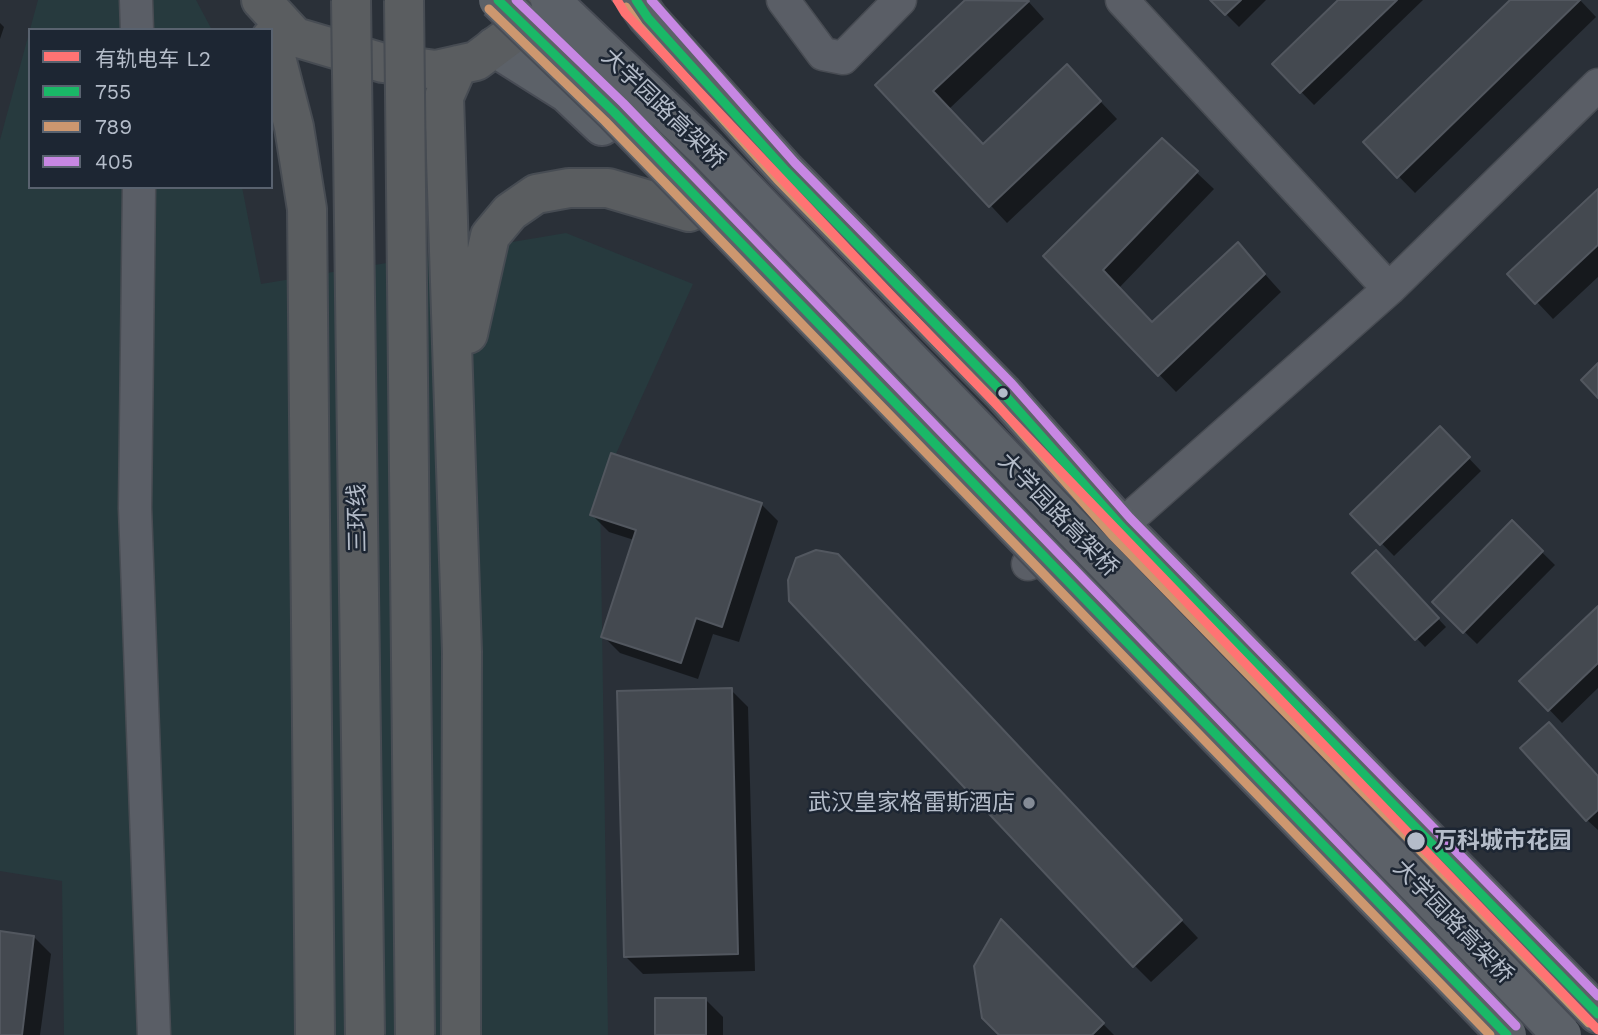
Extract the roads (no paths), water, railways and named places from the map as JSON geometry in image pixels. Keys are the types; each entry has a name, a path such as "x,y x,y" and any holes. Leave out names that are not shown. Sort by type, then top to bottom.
{"highway":[{"path":"261,0 295,37 383,63 436,70 476,61 532,13 541,0"},
{"path":"261,0 268,28"},
{"name":"三环线","path":"351,0 365,1035"},
{"path":"404,0 415,1035"},
{"path":"273,46 294,127 307,209 315,1035"},
{"path":"458,65 444,97 462,652 461,1035"},
{"path":"454,408 476,288 490,236 510,212 536,194 569,188 608,188 689,212"}],"main road":[{"path":"498,0 624,122 1507,1035"},
{"name":"大学园路高架桥","path":"550,0 707,150 1562,1035"},
{"path":"636,0 648,18 786,171 1003,393 1121,526 1598,1014"},
{"path":"494,47 567,93 689,212 1287,828 1484,1035"}],"street":[{"path":"136,0 137,28"},
{"path":"783,0 823,54 843,58 900,0"},
{"path":"1122,0 1389,289"},
{"path":"1028,564 1121,526 1389,289 1598,85"},
{"path":"139,189 135,508 154,1035"}],"tram line":[{"path":"612,0 625,13"},
{"name":"L2","path":"617,0 625,13 890,294 1598,1030"}],"place":[{"name":"武汉皇家格雷斯酒店","path":"1029,803"},
{"name":"万科城市花园","path":"1416,841"}]}
